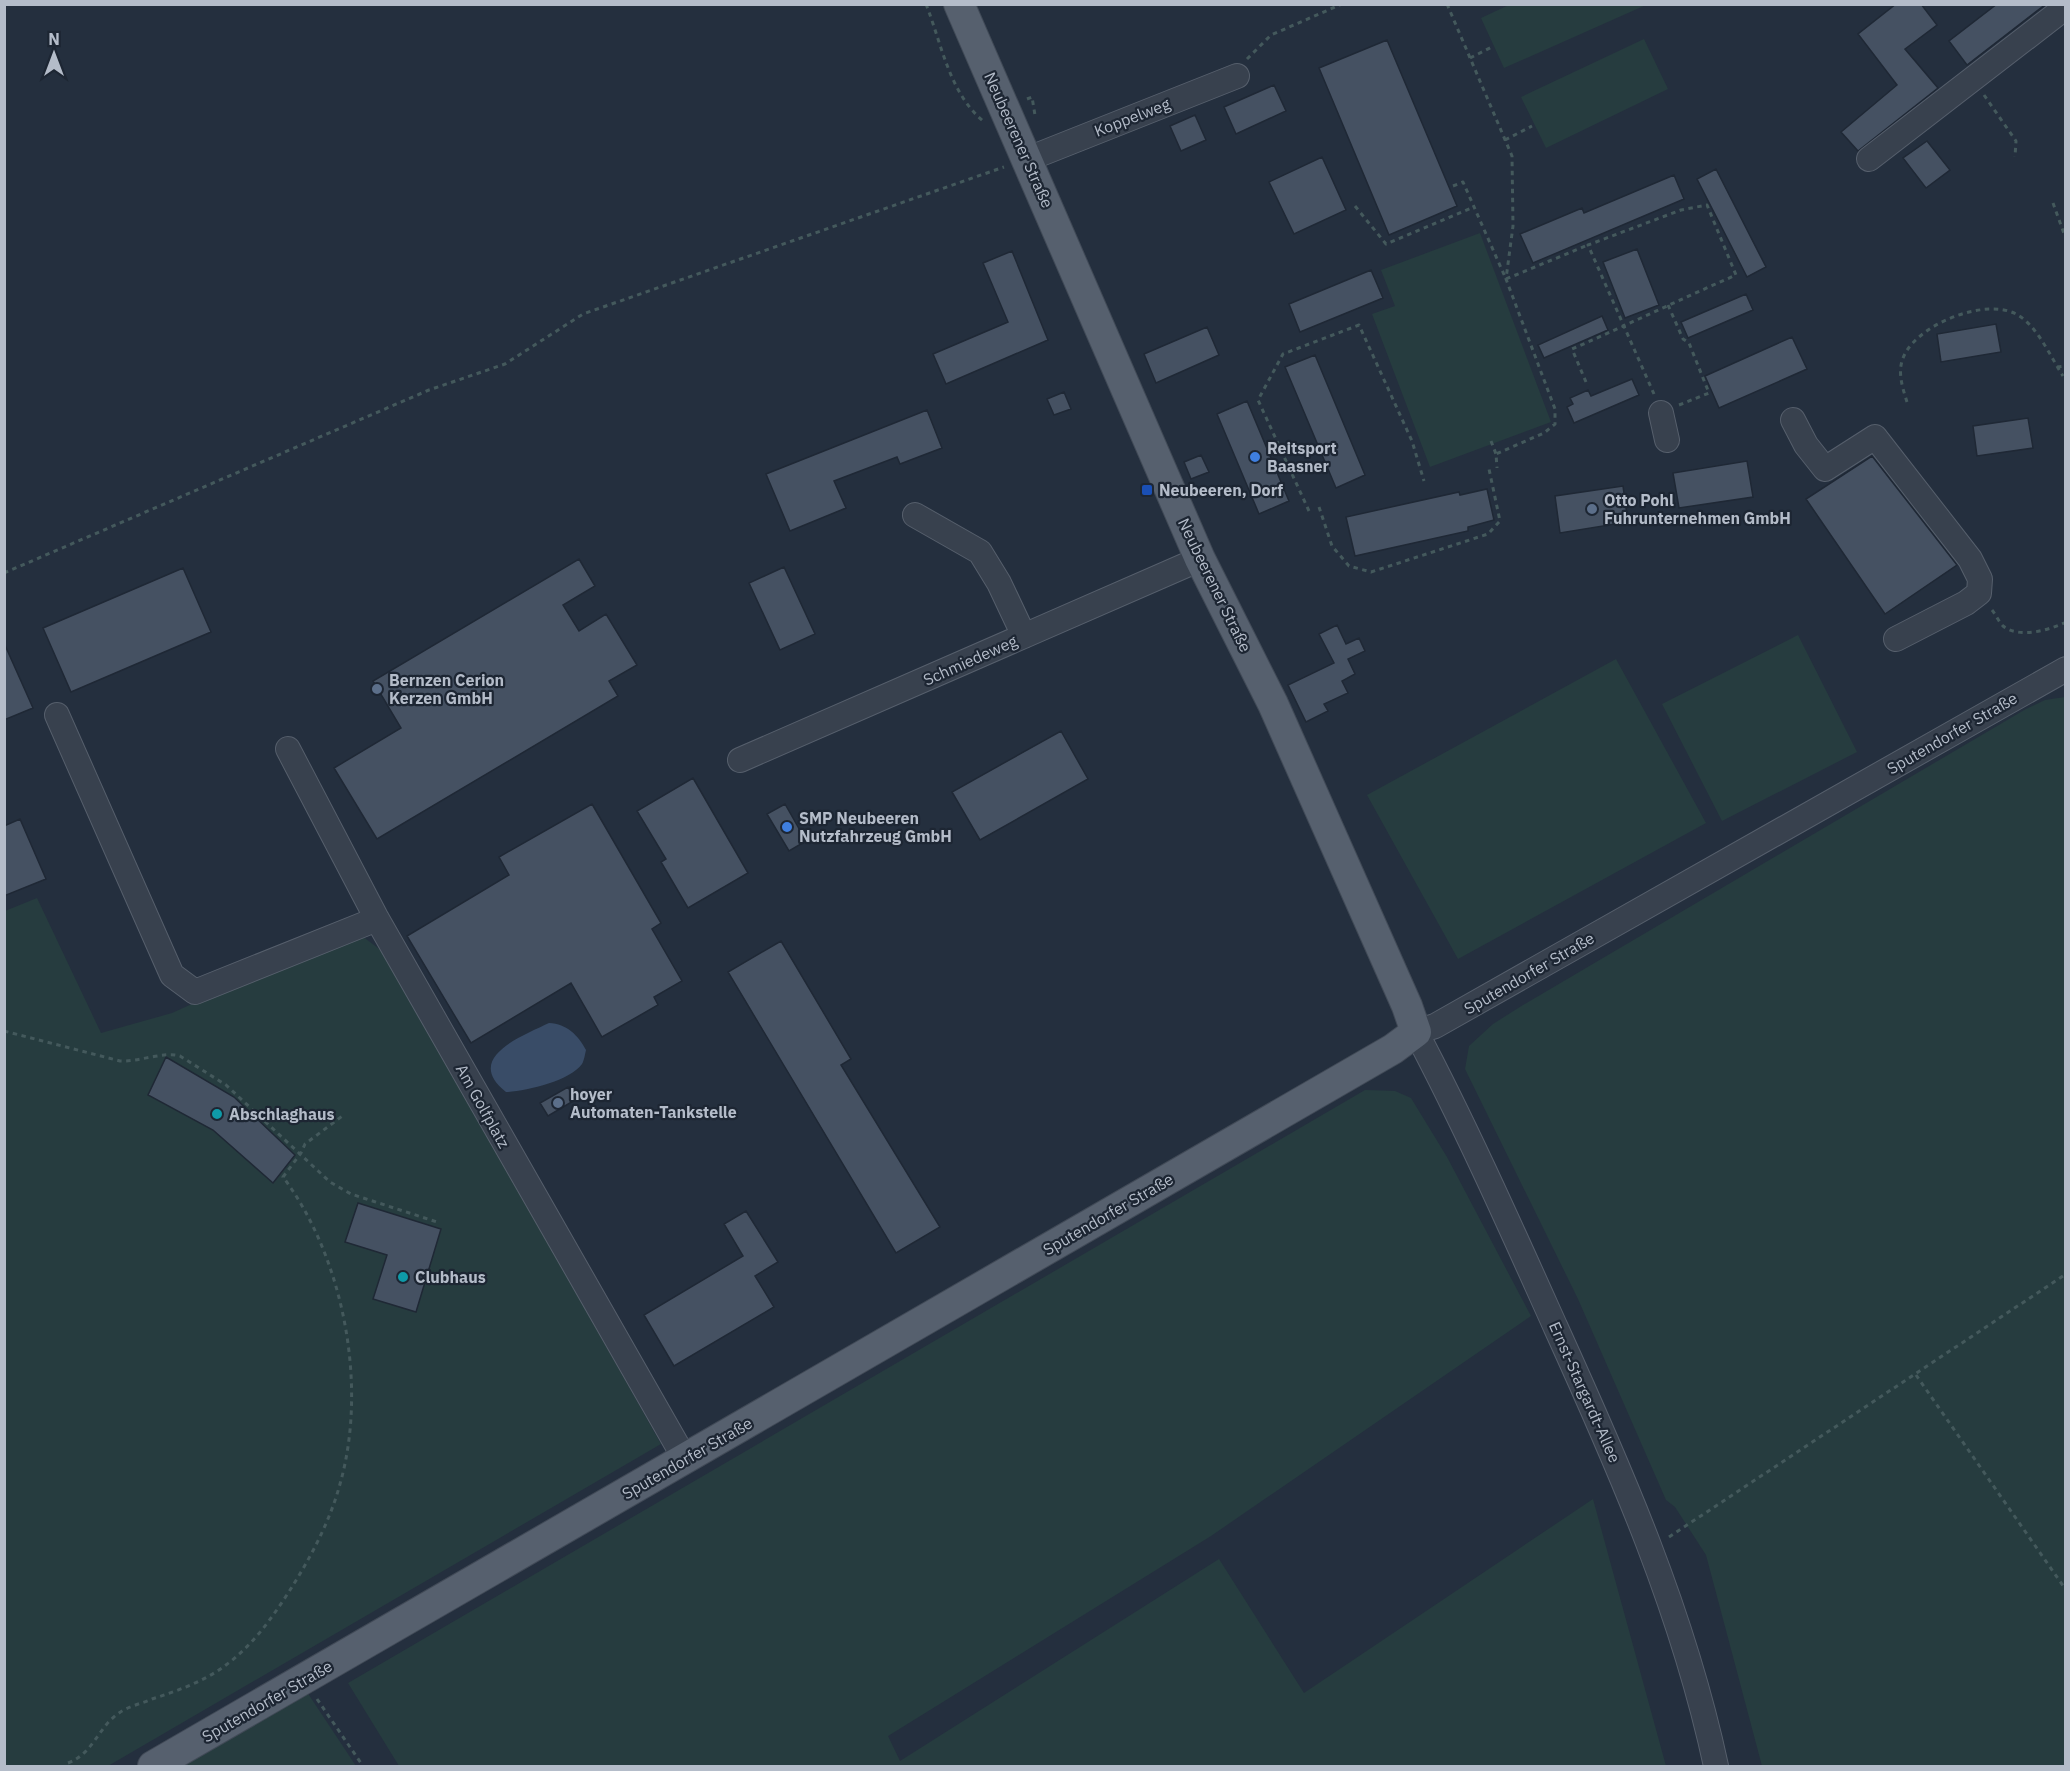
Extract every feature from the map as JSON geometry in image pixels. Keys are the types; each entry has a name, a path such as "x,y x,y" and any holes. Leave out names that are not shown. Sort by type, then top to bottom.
{"main road":[{"name":"Neubeerener Straße","path":"960,4 1200,559 1273,704 1407,1006 1416,1032"},
{"name":"Sputendorfer Straße","path":"153,1767 1393,1049 1416,1032"}],"street":[{"path":"1869,159 2066,7"},
{"name":"Koppelweg","path":"1028,159 1238,76"},
{"path":"1661,413 1667,440"},
{"path":"1793,420 1806,445 1825,469 1875,436 1970,559 1980,579 1979,593 1966,603 1896,639"},
{"path":"915,514 980,552 999,583 1024,636"},
{"name":"Schmiedeweg","path":"740,760 1200,559"},
{"name":"Sputendorfer Straße","path":"1416,1032 1435,1026 2066,669"},
{"path":"57,715 172,975 195,992 377,919"},
{"name":"Am Golfplatz","path":"288,749 377,919 685,1459"},
{"name":"Ernst-Stargardt-Allee","path":"1416,1032 1476,1151 1651,1546 1688,1655 1716,1767"}],"path":[{"path":"926,4 944,60 967,108 979,118"},
{"path":"1238,76 1251,53 1271,35 1342,4"},
{"path":"1447,4 1512,156 1513,215 1506,279"},
{"path":"1470,58 1494,46"},
{"path":"1973,79 2016,141 2015,157"},
{"path":"1505,140 1532,126"},
{"path":"4,573 429,390 505,364 583,314 1028,159"},
{"path":"1453,186 1463,182 1506,279 1555,409 1555,424 1536,438 1496,454"},
{"path":"2053,203 2066,239"},
{"path":"1506,279 1681,210 1707,205 1736,275 1572,350 1586,382"},
{"path":"1355,206 1386,244 1474,207"},
{"path":"1588,245 1661,413 1709,393 1689,343 1683,339 1668,305"},
{"path":"1907,402 1900,369 1909,349 1928,330 1941,322 1977,311 2000,309 2018,315 2028,323 2063,376"},
{"path":"1309,510 1258,400 1282,354 1359,325 1412,441 1424,481"},
{"path":"2057,368 2066,366"},
{"path":"1491,441 1496,454 1497,468"},
{"path":"1319,507 1332,546 1349,566 1371,572 1488,534 1500,521 1489,470"},
{"path":"1979,593 2002,626 2011,630 2052,629 2066,622"},
{"path":"4,1031 120,1061 135,1062 172,1054 180,1056 226,1085 330,1182 351,1194 437,1221"},
{"path":"68,1763 91,1748 117,1714 188,1686 226,1666 264,1629 299,1576 330,1517 347,1452 350,1374 344,1315 328,1260 307,1216 283,1177 310,1139 345,1114"},
{"path":"1651,1546 1916,1375 2066,1274"},
{"path":"1916,1375 2066,1590"},
{"path":"304,1680 363,1767"}],"green space":[{"path":"1511,4 1646,5 1504,68 1481,18"},
{"path":"1644,39 1668,89 1546,148 1521,97"},
{"path":"1480,233 1551,422 1430,467 1372,314 1395,306 1381,270"},
{"path":"1798,635 1857,752 1722,821 1662,704"},
{"path":"1616,659 1706,823 1458,959 1367,795"},
{"path":"2065,697 2065,1766 1762,1766 1706,1555 1675,1507 1666,1500 1578,1299 1465,1069 1469,1046 1493,1024 1523,1005 2026,709 2045,700"},
{"path":"37,898 101,1033 172,1013 344,935 362,936 386,954 661,1444 108,1766 5,1766 5,911"},
{"path":"1365,1090 1395,1091 1411,1098 1447,1157 1531,1316 1211,1536 888,1736 900,1761 1219,1559 1304,1693 1593,1499 1666,1766 399,1766 348,1683"},
{"path":"305,1689 356,1766 168,1766"}],"water":[{"path":"549,1023 567,1028 579,1040 586,1050 582,1064 558,1080 525,1090 506,1092 494,1080 491,1069 494,1059 512,1042"}],"building":[{"path":"1896,4 1921,4 1937,25 1905,49 1938,88 1858,151 1841,132 1897,85 1858,34"},
{"path":"1997,4 2046,4 1967,65 1949,41"},
{"path":"1387,40 1457,206 1389,235 1319,68"},
{"path":"1274,85 1286,111 1236,134 1224,107"},
{"path":"1195,115 1206,140 1181,151 1170,126"},
{"path":"1927,141 1950,170 1926,188 1903,158"},
{"path":"1322,157 1346,210 1294,234 1269,182"},
{"path":"1716,169 1766,267 1747,277 1697,179"},
{"path":"1674,175 1684,199 1533,263 1520,234 1582,208 1584,213"},
{"path":"1637,249 1659,305 1625,318 1603,262"},
{"path":"1012,251 1048,340 946,384 933,354 1008,322 983,263"},
{"path":"1371,270 1383,298 1300,332 1289,304"},
{"path":"1746,294 1753,310 1688,338 1681,322"},
{"path":"1602,316 1608,330 1544,358 1538,345"},
{"path":"1996,324 2001,352 1941,362 1937,334"},
{"path":"1207,327 1219,355 1156,383 1144,354"},
{"path":"1792,337 1807,369 1719,408 1705,376"},
{"path":"1315,355 1365,475 1336,488 1285,367"},
{"path":"1632,379 1639,395 1574,423 1567,407 1573,404 1570,398 1588,390 1591,396"},
{"path":"1064,392 1071,409 1054,415 1047,399"},
{"path":"1247,401 1289,501 1259,514 1217,414"},
{"path":"927,410 942,448 900,464 897,457 834,481 846,508 790,531 766,474"},
{"path":"2028,418 2033,448 1977,456 1973,426"},
{"path":"1201,455 1209,472 1191,479 1184,462"},
{"path":"1872,456 1957,565 1885,614 1806,499"},
{"path":"1747,461 1753,497 1679,508 1673,473"},
{"name":"Otto Pohl Fuhrunternehmen GmbH","path":"1623,486 1628,522 1560,533 1555,496"},
{"path":"1487,489 1494,520 1468,527 1468,531 1355,556 1346,517 1459,492 1460,495"},
{"path":"579,559 595,586 563,605 579,631 606,614 637,665 609,681 618,696 377,839 334,768 401,728 373,681"},
{"path":"784,567 815,634 780,650 749,583"},
{"path":"183,568 211,632 71,692 43,628"},
{"path":"1337,625 1346,644 1359,638 1365,651 1348,659 1355,674 1342,681 1348,693 1324,704 1328,711 1306,722 1288,685 1334,663 1319,634"},
{"path":"4,643 33,708 4,720"},
{"path":"1061,731 1088,779 980,840 952,792"},
{"path":"693,778 748,873 688,908 661,862 666,859 637,811"},
{"path":"592,804 661,923 652,929 682,981 654,997 658,1005 602,1037 571,983 471,1043 407,936 509,875 499,857"},
{"name":"SMP Neubeeren Nutzfahrzeug GmbH","path":"785,804 806,841 789,851 767,814"},
{"path":"20,819 46,879 4,896 4,826"},
{"path":"781,941 851,1059 841,1065 940,1227 896,1253 728,972"},
{"name":"Abschlaghaus","path":"166,1057 234,1097 295,1155 273,1183 213,1130 148,1095"},
{"path":"568,1087 575,1100 548,1116 540,1103"},
{"name":"Clubhaus","path":"358,1203 441,1229 416,1312 373,1299 387,1255 345,1242"},
{"path":"746,1211 778,1262 755,1276 774,1307 674,1366 644,1315 743,1256 724,1224"}],"place":[{"name":"Reitsport Baasner","path":"1255,457"},
{"name":"Neubeeren, Dorf","path":"1147,490"},
{"name":"Otto Pohl Fuhrunternehmen GmbH","path":"1592,509"},
{"name":"Bernzen Cerion Kerzen GmbH","path":"377,689"},
{"name":"SMP Neubeeren Nutzfahrzeug GmbH","path":"787,827"},
{"name":"hoyer Automaten-Tankstelle","path":"558,1103"},
{"name":"Abschlaghaus","path":"217,1114"},
{"name":"Clubhaus","path":"403,1277"}]}
